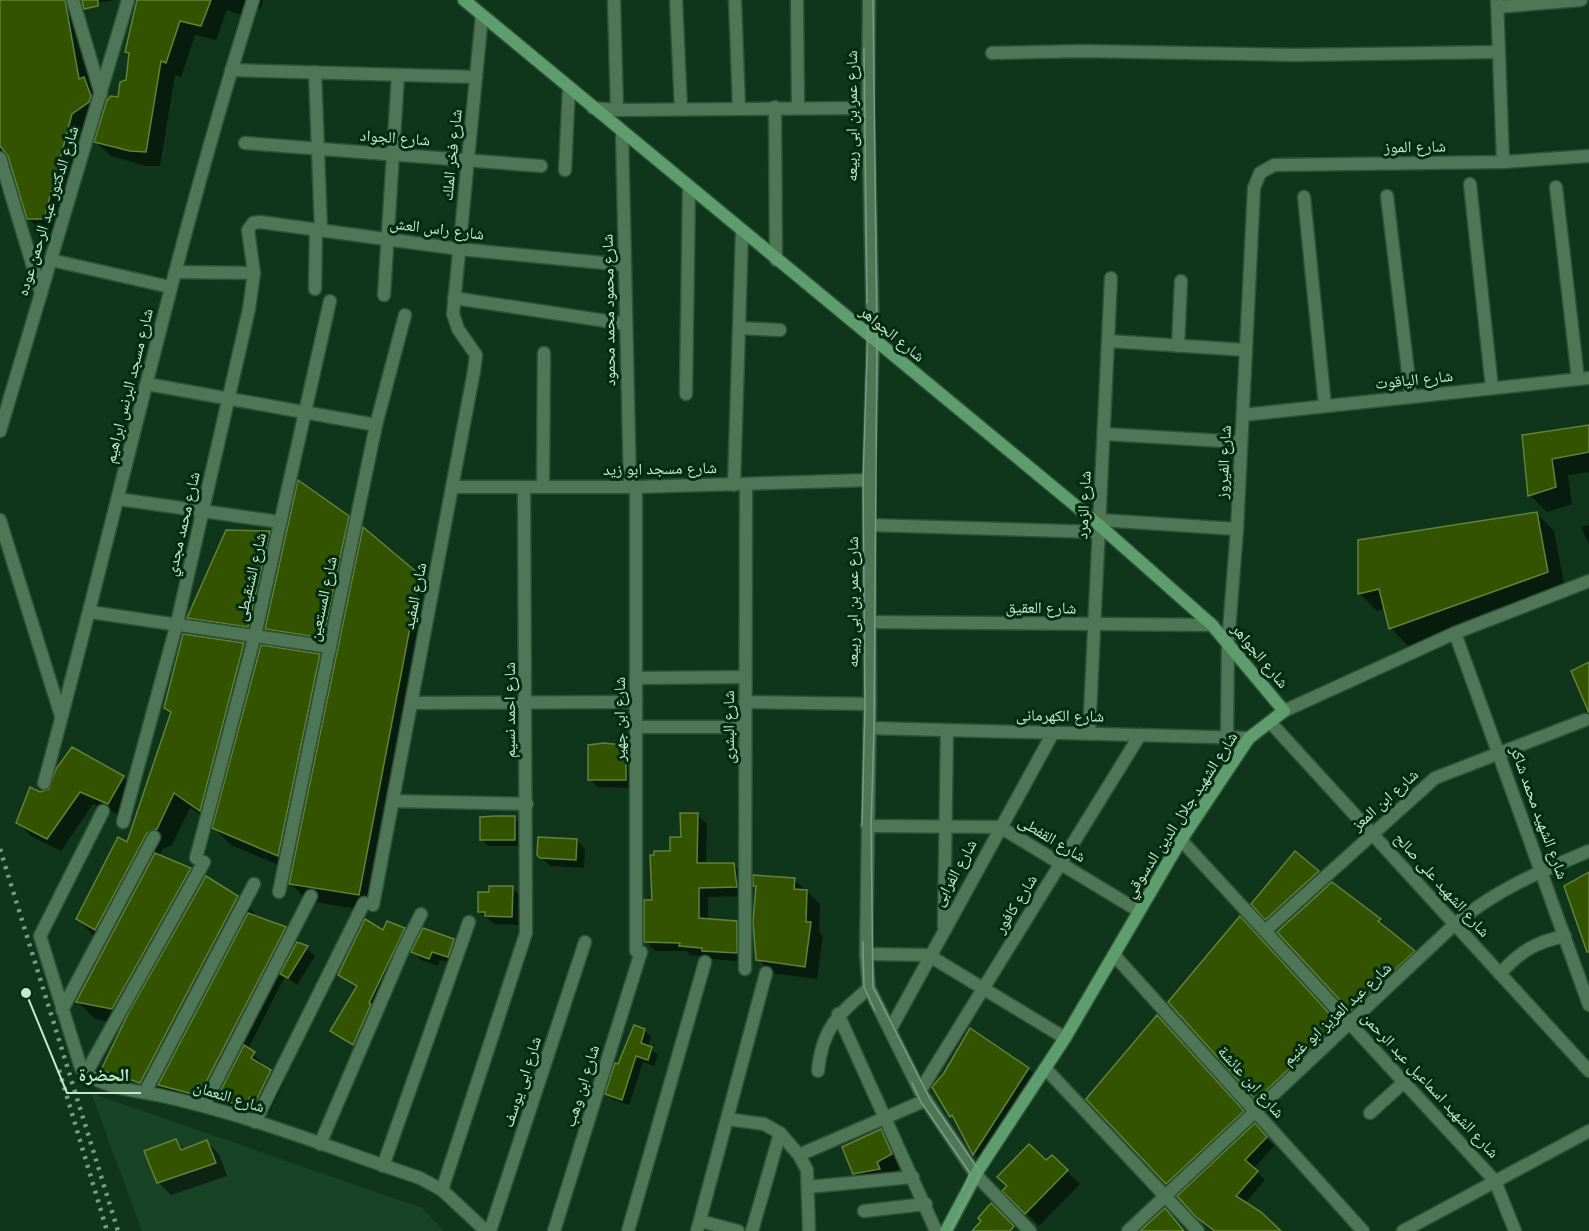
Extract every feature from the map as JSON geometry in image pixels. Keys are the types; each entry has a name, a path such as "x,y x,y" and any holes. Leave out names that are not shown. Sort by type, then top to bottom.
{"main road":[{"name":"شارع الجواهر","path":"464,0 1099,526 1212,625 1284,711"},
{"name":"شارع الشهيد جلال الدين الدسوقي","path":"946,1231 976,1175 1065,1038 1181,840 1249,738 1284,711"}],"street":[{"path":"72,0 100,94"},
{"name":"شارع الدكتور عبد الرحمن عوده","path":"0,431 128,0"},
{"name":"شارع مسجد البرنس ابراهيم","path":"44,783 90,612 175,272 231,70 253,0"},
{"path":"614,0 617,110"},
{"path":"676,0 681,109"},
{"path":"735,0 738,108"},
{"path":"797,0 798,107"},
{"name":"شارع عمر بن ابى ربيعه","path":"869,0 868,108 873,339 869,480 870,728 866,954 869,988 923,1095 976,1175 1030,1231"},
{"path":"1503,162 1497,3 1584,1"},
{"name":"شارع فخر الملك","path":"454,298 482,15"},
{"path":"992,53 1083,51 1294,55 1498,52"},
{"path":"231,70 476,77"},
{"path":"315,72 319,149 319,230 315,289"},
{"path":"384,295 398,75"},
{"path":"565,170 568,87"},
{"path":"775,107 776,260"},
{"path":"593,108 617,110 868,108"},
{"name":"شارع محمود محمد محمود","path":"622,132 626,324 633,487"},
{"name":"شارع الجواد","path":"245,143 542,166"},
{"name":"شارع الموز","path":"1254,188 1260,173 1274,165 1503,162 1589,156"},
{"path":"0,158 41,293"},
{"path":"1470,184 1492,388"},
{"path":"686,394 689,187"},
{"path":"1556,187 1583,378"},
{"name":"شارع الفيروز","path":"1227,737 1228,643 1237,529 1254,188"},
{"path":"1387,196 1411,397"},
{"path":"1304,197 1325,406"},
{"name":"شارع راس العش","path":"248,230 253,223 260,222 459,249 625,265"},
{"name":"شارع محمد مجدي","path":"123,822 177,623 249,309 254,273 248,230"},
{"name":"شارع البشرى","path":"742,232 739,328 740,485 746,677 745,969"},
{"path":"51,260 171,287"},
{"path":"175,272 254,273"},
{"name":"شارع الزمرد","path":"1089,734 1111,278"},
{"path":"1178,346 1181,281"},
{"path":"454,298 626,324"},
{"name":"شارع المفيد","path":"255,1122 369,904 393,801 476,355 458,329 453,314 454,298"},
{"name":"شارع الشنقيطى","path":"86,1073 200,860 255,635 330,301"},
{"name":"شارع المستعين","path":"279,892 376,425 405,315"},
{"path":"739,328 780,330"},
{"path":"1108,341 1246,350"},
{"path":"543,487 544,353"},
{"name":"شارع الياقوت","path":"1243,415 1583,378"},
{"path":"147,384 376,425"},
{"path":"1104,434 1241,442"},
{"name":"شارع مسجد ابو زيد","path":"452,487 633,487 869,480"},
{"name":"شارع احمد نسيم","path":"442,1190 526,933 527,702 524,487"},
{"name":"شارع ابن جهير","path":"633,487 638,951"},
{"path":"118,500 280,522"},
{"path":"0,520 62,717"},
{"path":"869,525 1237,529"},
{"name":"شارع الشهيد جلال الدين الدسوقي","path":"1284,711 1455,633 1589,581"},
{"path":"90,612 330,647"},
{"name":"شارع العقيق","path":"869,622 1212,625"},
{"name":"شارع الشهيد محمد شاكر","path":"1455,633 1543,871 1589,1005"},
{"path":"636,678 746,677"},
{"path":"412,703 636,702"},
{"path":"745,702 870,704"},
{"name":"شارع ابن المعز","path":"1265,931 1435,778 1585,720"},
{"name":"شارع الشهيد على صالح","path":"1270,722 1589,1071"},
{"path":"636,728 745,726"},
{"name":"شارع الكهرمانى","path":"870,728 1249,738"},
{"path":"944,927 947,730"},
{"name":"شارع الفرابى","path":"890,1030 928,955 1053,733"},
{"name":"شارع كافور","path":"923,1095 924,1089 983,989 1140,735"},
{"path":"393,801 527,804"},
{"path":"86,1073 81,1068 62,1010 41,933 103,811"},
{"name":"شارع القفطى","path":"867,826 1000,827 1139,911"},
{"path":"62,1010 154,837"},
{"name":"شارع الشهيد اسماعيل عبد الرحمن","path":"1181,840 1495,1181 1515,1231"},
{"name":"شارع عبد العزيز ابو غنيم","path":"1128,1231 1455,924 1485,900 1543,871 1589,852"},
{"path":"146,1092 255,884"},
{"path":"204,1105 311,896"},
{"path":"320,1144 403,950 421,914"},
{"path":"383,1166 469,922"},
{"path":"1500,974 1517,954 1532,945 1565,936"},
{"name":"شارع ابى يوسف","path":"488,1231 585,942"},
{"name":"شارع ابن وهب","path":"554,1231 638,951"},
{"path":"866,954 928,955 1065,1038"},
{"name":"شارع ابن عائشة","path":"1114,955 1363,1231"},
{"path":"628,1231 705,962"},
{"path":"738,1231 698,1226 766,973"},
{"path":"818,1071 820,1050 827,1031 838,1014 869,988"},
{"path":"838,1014 926,1204 936,1231"},
{"path":"1045,1068 1198,1231"},
{"name":"شارع النعمان","path":"86,1073 105,1083 204,1105 420,1178 442,1190 488,1231"},
{"path":"1370,1113 1404,1082"},
{"path":"800,1155 886,1118 923,1095"},
{"path":"727,1119 764,1124 780,1133 800,1155 807,1170 809,1231"},
{"path":"1403,1231 1589,1131"},
{"path":"752,1231 780,1133"},
{"path":"808,1187 913,1177"},
{"path":"864,1211 926,1204"}],"shaded area":[{"path":"91,1093 422,1208 444,1231 142,1231"}],"building":[{"path":"0,0 65,0 79,79 84,77 91,96 89,102 72,114 44,219 27,219 8,156 0,146"},
{"path":"82,0 98,0 98,6 84,9"},
{"path":"137,0 211,0 201,26 180,21 166,63 161,61 146,152 130,151 94,142 107,100 111,96 118,97 120,82 126,80 129,53 125,52"},
{"path":"1589,425 1589,452 1552,459 1556,487 1528,496 1522,435"},
{"path":"298,480 349,516 323,638 265,629"},
{"path":"1537,512 1548,572 1389,629 1379,589 1358,594 1358,540"},
{"path":"363,527 420,575 359,895 289,884"},
{"path":"226,530 270,531 248,627 187,618"},
{"path":"183,634 244,643 200,811 174,793 157,829 147,833 95,930 76,919 118,837 127,842 171,712 164,708"},
{"path":"261,645 320,654 278,856 212,828"},
{"path":"1589,662 1589,713 1571,671"},
{"path":"604,743 622,745 622,760 626,760 626,780 588,780 588,745"},
{"path":"72,747 124,776 108,804 80,792 47,839 16,823 30,787 40,792 49,789 56,769"},
{"path":"680,813 698,813 697,863 734,863 737,887 699,888 699,918 737,921 737,953 702,951 702,948 679,946 680,943 644,942 644,900 652,900 650,855 654,855 654,851 670,851 670,837 681,837"},
{"path":"515,816 515,840 480,840 480,817"},
{"path":"538,837 577,839 576,860 540,858 537,855"},
{"path":"1295,851 1319,871 1265,920 1251,904"},
{"path":"155,853 191,868 112,1009 76,1002"},
{"path":"1589,872 1589,952 1587,952 1564,886"},
{"path":"753,875 795,878 794,889 807,890 806,922 811,922 805,967 756,960 753,922 756,886 753,886"},
{"path":"206,876 238,896 140,1083 101,1070 129,1012"},
{"path":"1332,882 1381,919 1378,921 1415,951 1350,1011 1277,932"},
{"path":"489,886 513,886 512,917 485,916 485,912 478,912 478,892 489,892"},
{"path":"248,913 286,927 203,1088 198,1084 193,1094 158,1085"},
{"path":"1240,916 1338,1023 1256,1100 1168,1002"},
{"path":"365,919 383,930 387,921 405,928 369,1003 371,1004 353,1045 330,1031 357,986 338,975"},
{"path":"423,928 454,939 448,957 432,952 429,959 411,952"},
{"path":"297,942 308,946 288,978 280,974"},
{"path":"1157,1015 1244,1111 1166,1184 1086,1099"},
{"path":"634,1025 645,1029 641,1043 652,1047 648,1060 636,1056 622,1100 605,1094 615,1063 618,1064"},
{"path":"970,1028 1029,1068 973,1155 952,1115 950,1117 932,1087 944,1073"},
{"path":"244,1045 255,1052 251,1058 271,1070 256,1101 250,1097 243,1109 218,1096"},
{"path":"1255,1123 1267,1137 1245,1160 1258,1171 1236,1196 1261,1212 1281,1231 1215,1231 1196,1217 1177,1196"},
{"path":"881,1129 892,1154 877,1162 880,1169 853,1174 842,1147"},
{"path":"176,1139 181,1150 207,1140 216,1163 157,1183 144,1151"},
{"path":"1029,1144 1046,1160 1052,1155 1068,1170 1025,1214 1002,1191 1007,1186 997,1177"},
{"path":"991,1203 1014,1226 1010,1231 972,1231 981,1221 978,1218"},
{"path":"1165,1208 1184,1231 1140,1231"}],"tram line":[{"path":"873,0 877,343 871,826 873,987 930,1099 980,1172 950,1231"},
{"path":"864,48 867,303"},
{"path":"862,825 865,704 863,481 868,324"},
{"path":"863,942 864,987 875,1011"},
{"path":"912,1083 921,1102 970,1173 963,1191"}],"railway":[{"path":"0,849 118,1231"},
{"path":"59,1070 107,1231"}],"place":[{"name":"الحضرة","path":"26,993"}]}
